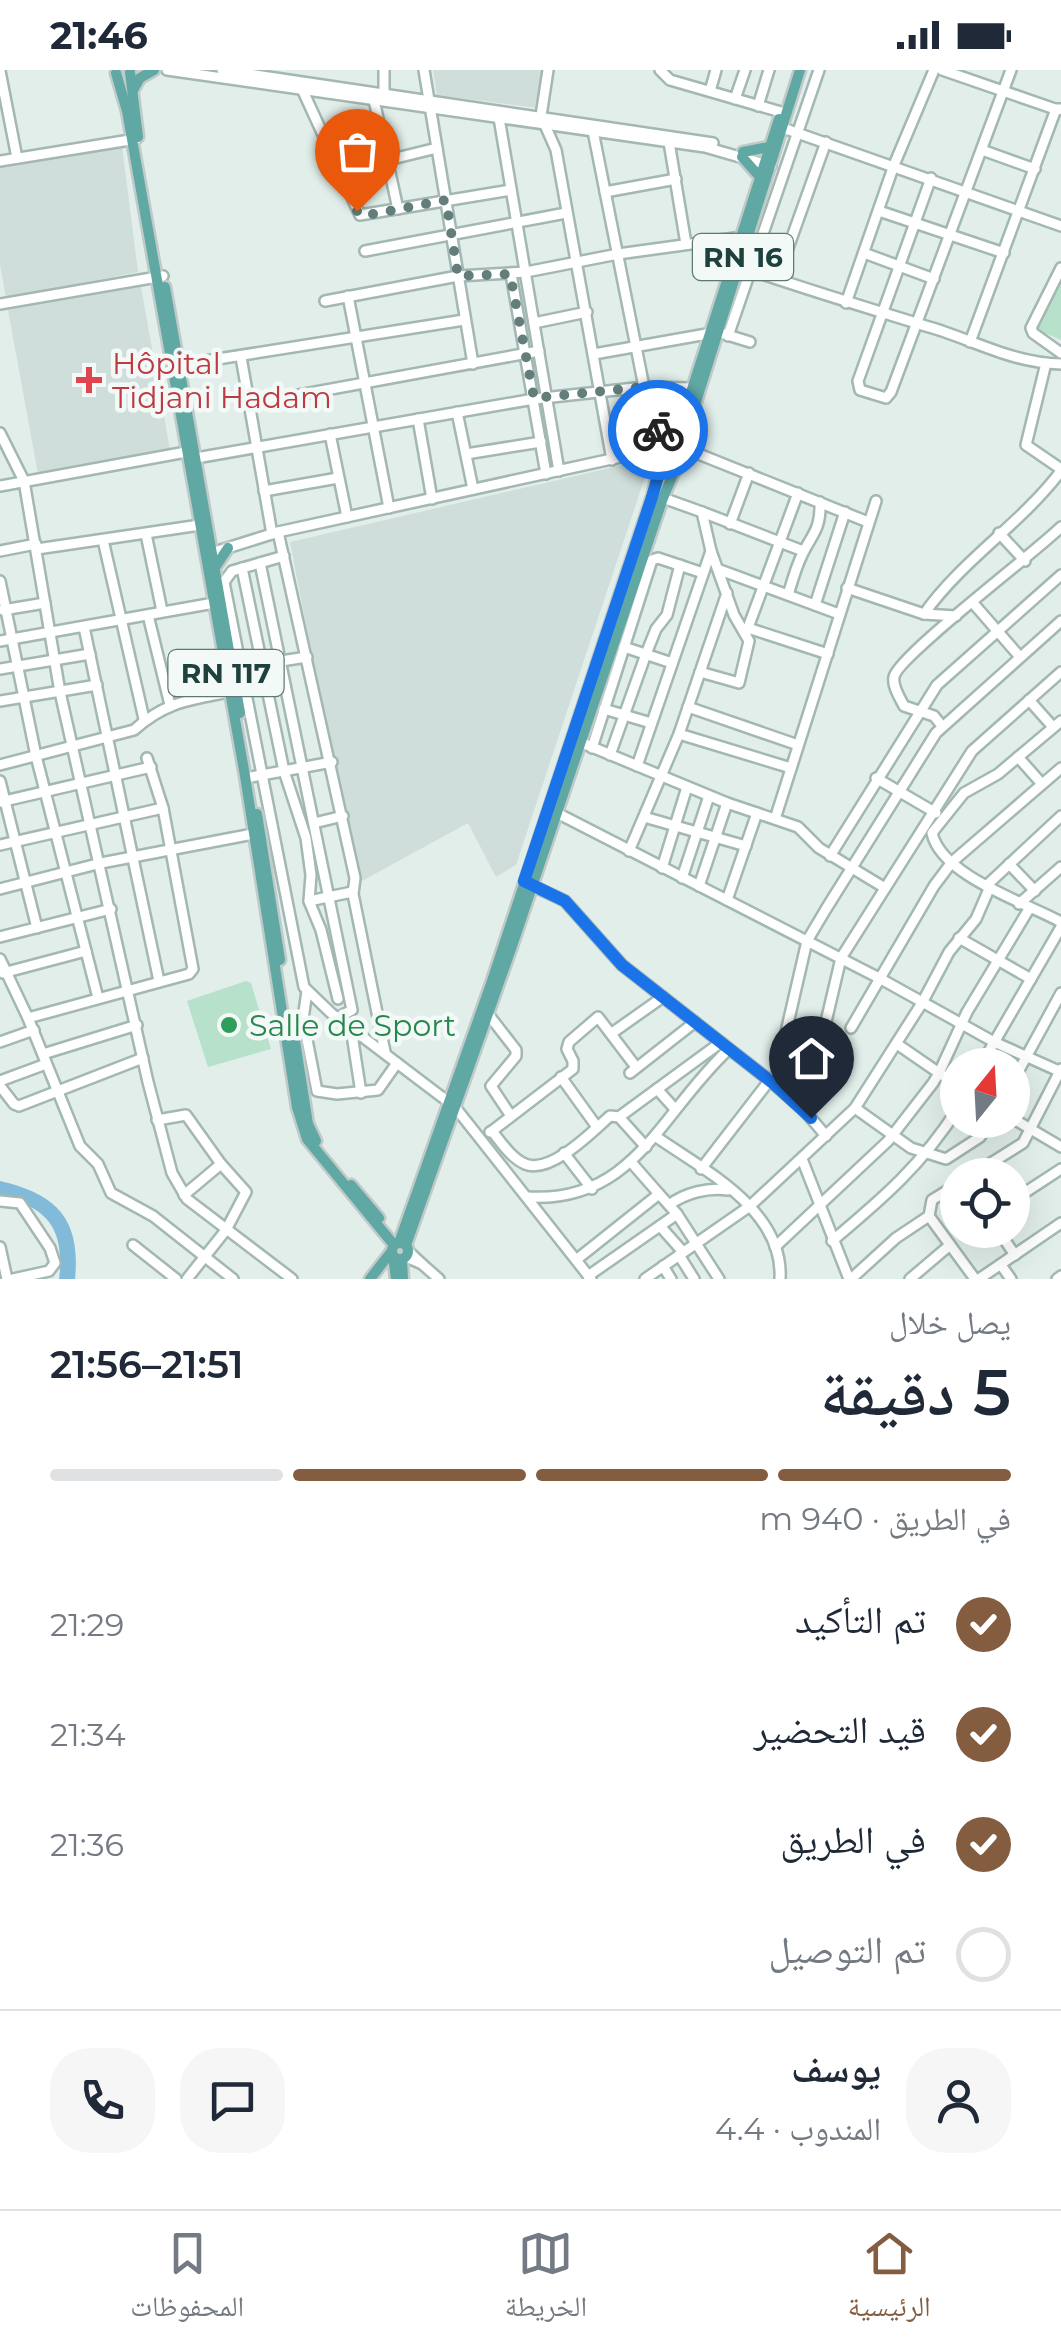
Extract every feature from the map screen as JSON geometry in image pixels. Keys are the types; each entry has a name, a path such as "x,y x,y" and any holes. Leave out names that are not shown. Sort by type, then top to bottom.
{"main road":[{"path":"132,96 138,80 154,70"},
{"name":"RN 16","path":"399,1279 400,1250 528,883 633,602 663,498 688,450 690,425 749,242 781,112 797,70"},
{"name":"RN 16","path":"749,242 760,177 783,128 797,70"},
{"path":"115,72 123,76 131,71"},
{"name":"RN 117","path":"131,71 135,139 207,542 300,1122 307,1140 400,1250"},
{"name":"RN 117","path":"115,72 135,139"},
{"path":"742,154 769,160"},
{"path":"742,154 760,177"},
{"name":"RN 117","path":"159,277 180,365 191,455"},
{"name":"RN 16","path":"452,1105 488,1014 528,883 581,743 664,444 719,334"},
{"path":"680,434 688,450 675,460 664,444 680,434"},
{"path":"207,542 227,546 215,567"},
{"name":"RN 117","path":"207,542 221,582 256,776 308,1124 345,1184"},
{"path":"375,1278 400,1250"}],"street":[{"path":"166,70 379,97"},
{"path":"222,70 379,97 690,138 742,154"},
{"path":"384,70 379,97 398,209"},
{"path":"424,70 473,364"},
{"path":"548,70 542,120 556,150 612,460"},
{"path":"660,70 670,80 781,112"},
{"path":"710,91 716,70"},
{"path":"735,99 745,70"},
{"path":"719,334 750,270 749,242 798,132 819,70"},
{"path":"846,302 894,166 934,70"},
{"path":"942,70 1059,110 970,342"},
{"path":"931,178 857,385 860,390 881,397 886,398 891,392 1010,70"},
{"path":"0,71 17,158"},
{"path":"758,106 766,71"},
{"path":"302,89 360,215 512,190"},
{"path":"429,104 769,160"},
{"path":"499,118 559,471"},
{"path":"783,128 1061,226"},
{"path":"0,551 146,534 227,546 612,460 664,444 644,387 593,131"},
{"path":"0,161 135,139"},
{"path":"670,142 686,244"},
{"path":"325,300 458,276 526,272 686,244 749,242 780,254 787,251 826,142"},
{"path":"339,172 437,148"},
{"path":"982,150 1034,169"},
{"path":"605,192 676,178"},
{"path":"879,210 1004,254"},
{"path":"365,251 566,213"},
{"path":"864,253 934,279"},
{"path":"1061,268 1031,328 1061,353"},
{"path":"750,270 1002,354 1061,364"},
{"path":"510,274 546,474"},
{"path":"0,304 159,277"},
{"path":"348,296 389,508"},
{"path":"534,323 587,312"},
{"path":"180,365 464,320"},
{"path":"594,354 719,334 750,342"},
{"path":"249,404 539,352"},
{"path":"241,356 264,491 284,556 332,762 355,878 352,892 386,1054"},
{"path":"924,614 944,586 1047,490 1061,470 1026,445 1046,364"},
{"path":"0,486 255,448 534,398 644,387 692,388"},
{"path":"457,412 474,490"},
{"path":"418,419 432,499"},
{"path":"0,433 24,482 60,692 172,1173 184,1196 292,1279"},
{"path":"330,434 347,518"},
{"path":"466,454 541,442"},
{"path":"688,450 868,522"},
{"path":"730,524 749,473"},
{"path":"264,491 338,478"},
{"path":"700,672 739,683 749,650 747,630 798,493"},
{"path":"663,498 803,550"},
{"path":"774,818 876,501"},
{"path":"788,594 803,550 818,528 820,502"},
{"path":"702,512 734,615 747,630 828,654"},
{"path":"815,605 845,512"},
{"path":"942,726 934,716 904,706 893,678 900,665 922,642 1061,528"},
{"path":"999,533 1025,561"},
{"path":"146,534 162,611"},
{"path":"103,540 144,719"},
{"path":"637,766 711,551"},
{"path":"221,582 228,573 284,556"},
{"path":"703,573 653,559 633,602 624,647 604,708 581,743 708,796 798,827 830,856 885,888"},
{"path":"260,563 352,1010 337,1018"},
{"path":"610,755 656,629 667,615 680,565"},
{"path":"242,568 284,771 306,838 311,876 309,900 321,930 338,999"},
{"path":"720,570 839,614"},
{"path":"830,856 942,679 1061,575"},
{"path":"0,581 2,610 12,639 36,756 98,998"},
{"path":"847,588 924,614 957,616"},
{"path":"629,851 679,734 726,593"},
{"path":"2,610 45,603"},
{"path":"973,603 1020,658"},
{"path":"0,641 214,604"},
{"path":"148,615 170,705"},
{"path":"667,615 686,622"},
{"path":"702,1169 771,1082 807,942 900,790 942,726 1061,621"},
{"path":"84,627 159,981"},
{"path":"624,647 672,663"},
{"path":"0,670 90,654"},
{"path":"281,661 307,657"},
{"path":"805,1111 841,958 938,814 972,751 1061,672"},
{"path":"0,702 97,685"},
{"path":"0,765 134,730 144,719 170,705 229,692"},
{"path":"991,1048 1060,921 988,887 952,862 932,838 938,814 964,793 998,774 1057,724 1030,700"},
{"path":"688,707 798,745"},
{"path":"604,708 652,724"},
{"path":"679,734 791,768"},
{"path":"1018,757 1042,784"},
{"path":"3,802 149,762 163,808 193,970 28,1018"},
{"path":"332,762 256,776 286,890 307,992 302,1019 316,1089 321,1093 361,1093 381,1088 397,1063"},
{"path":"851,1028 952,862 1061,768"},
{"path":"876,778 938,814"},
{"path":"0,781 37,928"},
{"path":"662,868 687,787"},
{"path":"682,878 708,796"},
{"path":"698,886 727,803"},
{"path":"0,845 163,808"},
{"path":"556,813 841,958 1007,1048"},
{"path":"727,900 757,813"},
{"path":"314,823 342,816"},
{"path":"645,1279 750,1206 855,1108 959,938 976,919 988,887 1061,816"},
{"path":"644,817 746,846"},
{"path":"0,888 170,848 253,834"},
{"path":"1008,864 1035,891"},
{"path":"1018,904 1061,867"},
{"path":"528,883 565,901 610,954 771,1082 805,1111 826,1136"},
{"path":"271,894 286,890"},
{"path":"309,900 352,892"},
{"path":"775,1248 893,1136 939,1073 998,958 1029,908"},
{"path":"0,936 111,909"},
{"path":"321,930 359,924"},
{"path":"959,938 1031,979"},
{"path":"2,973 86,951"},
{"path":"0,959 2,973 34,1030 80,1146 102,1171 111,1193 153,1216 233,1279"},
{"path":"307,992 452,1105 590,1277 676,1214"},
{"path":"1030,1050 1061,994"},
{"path":"612,1033 663,997"},
{"path":"488,1014 516,1050 516,1056 491,1086 511,1116"},
{"path":"481,1138 574,1065 567,1049 569,1042 598,1017 633,1070 694,1022"},
{"path":"137,1026 45,1059 0,1084 16,1106 144,1058"},
{"path":"351,1028 361,1093"},
{"path":"0,1042 34,1030"},
{"path":"897,1044 939,1073"},
{"path":"619,1118 724,1046"},
{"path":"527,1197 592,1189 631,1162 724,1046"},
{"path":"1030,1059 1061,1071 1030,1128 1061,1147"},
{"path":"561,1077 597,1127"},
{"path":"656,1089 675,1109"},
{"path":"855,1108 911,1148 946,1159 979,1138"},
{"path":"158,1120 186,1115 220,1164 246,1192 226,1230 187,1279"},
{"path":"492,1131 513,1156 530,1166 547,1165 610,1116 619,1118 646,1147"},
{"path":"832,1242 898,1185 940,1135"},
{"path":"655,1136 750,1206 781,1258 778,1278"},
{"path":"999,1158 1025,1138"},
{"path":"564,1153 592,1189"},
{"path":"802,1159 850,1279 896,1238 929,1216 932,1200 940,1195"},
{"path":"631,1162 676,1214 719,1279"},
{"path":"184,1196 220,1164"},
{"path":"1030,1190 1061,1170"},
{"path":"669,1205 693,1193 730,1191"},
{"path":"576,1260 659,1194"},
{"path":"0,1201 20,1204 50,1248 56,1264 49,1270 10,1279 0,1247"},
{"path":"929,1216 940,1231"},
{"path":"952,1248 977,1279 1061,1223"},
{"path":"660,1226 683,1252 679,1255"},
{"path":"133,1245 176,1279"},
{"path":"910,1279 946,1248"},
{"path":"1010,1248 1015,1255"},
{"path":"400,1250 439,1279"},
{"path":"679,1255 694,1279"},
{"path":"1001,1265 1012,1279"},
{"path":"663,1266 671,1279"}],"shaded area":[{"path":"433,70 544,70 537,108 437,95"},
{"path":"122,146 138,272 6,298 0,264 0,167"},
{"name":"Hôpital Tidjani Hadam","path":"141,287 170,450 38,474 8,310"},
{"path":"640,461 647,471 516,865 496,877 468,823 360,882 332,762 290,542"}],"green space":[{"path":"1061,279 1061,340 1034,328"},
{"name":"Salle de Sport","path":"246,981 251,983 271,1049 208,1067 187,1001"}],"water":[{"path":"0,1181 36,1193 61,1212 74,1240 75,1279 59,1279 59,1248 50,1224 31,1207 0,1198"}],"way so far":[{"path":"357,211 363,216 446,200 458,276 510,274 534,398 644,387 658,430"}],"place":[{"name":"Hôpital Tidjani Hadam","path":"89,380"},
{"name":"Salle de Sport","path":"229,1025"}],"route":[{"path":"658,430 664,440 664,453 652,497 524,881 565,901 622,965 774,1084 811,1118"}]}
